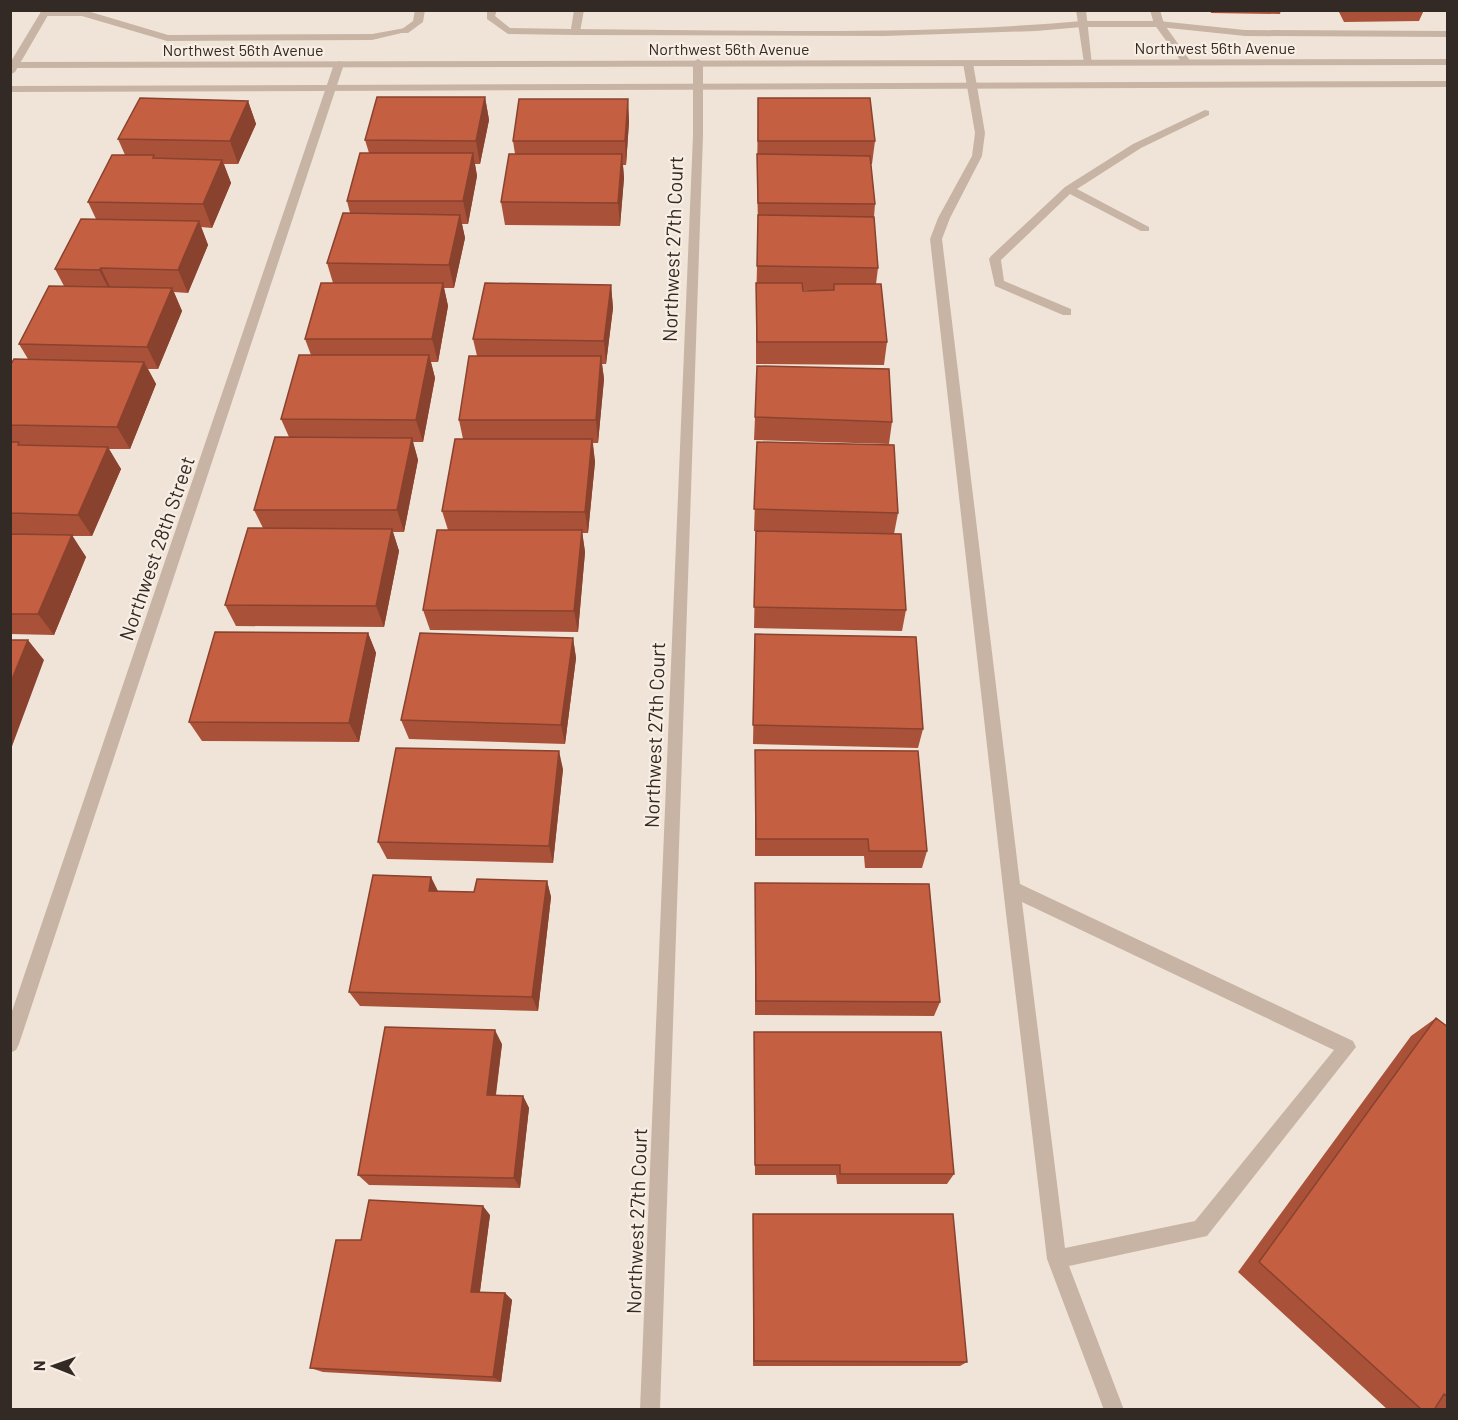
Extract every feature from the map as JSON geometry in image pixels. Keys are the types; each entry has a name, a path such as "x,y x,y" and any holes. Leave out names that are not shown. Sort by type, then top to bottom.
{"street":[{"path":"12,67 46,12 85,12 167,38 372,38 405,31 418,22 420,10"},
{"name":"Northwest 56th Avenue","path":"492,10 490,17 508,32 884,33 1036,28 1082,24 1159,24 1245,33 1448,34"},
{"path":"575,32 579,10"},
{"path":"1081,10 1089,63"},
{"path":"1155,10 1159,24 1186,62"},
{"name":"Northwest 56th Avenue","path":"12,67 698,62 1448,62"},
{"name":"Northwest 27th Court","path":"650,1410 699,87 698,62"},
{"path":"968,63 980,133 977,156 944,218 936,239 999,763 1011,888 1057,1259 1114,1410"},
{"name":"Northwest 28th Street","path":"10,1044 339,64"},
{"name":"Northwest 56th Avenue","path":"10,88 1448,84"},
{"path":"1067,312 999,284 995,259 1069,189 1137,146 1205,113"},
{"path":"1069,189 1145,229"},
{"path":"1011,888 1347,1047 1200,1229 1057,1259"}],"building":[{"path":"377,97 485,97 476,141 365,140"},
{"path":"140,98 248,101 230,141 118,139"},
{"path":"758,98 870,98 875,141 758,141"},
{"path":"519,99 628,99 625,141 513,141"},
{"path":"360,153 473,153 463,201 347,201"},
{"path":"509,154 622,154 618,203 501,202"},
{"path":"757,154 870,156 875,204 758,203"},
{"path":"112,155 154,155 153,158 222,160 203,204 88,202"},
{"path":"343,213 460,215 449,265 327,263"},
{"path":"758,215 874,217 878,268 757,266"},
{"path":"81,219 199,221 178,270 55,269"},
{"path":"321,283 443,283 432,339 305,339"},
{"path":"485,283 611,285 604,341 473,339"},
{"path":"756,283 802,283 803,291 834,290 834,284 881,284 887,342 757,342"},
{"path":"49,286 172,288 147,347 19,344"},
{"path":"299,355 429,355 416,420 281,419"},
{"path":"469,356 601,356 596,420 459,420"},
{"path":"14,359 144,362 117,427 10,425 10,366"},
{"path":"757,366 889,369 892,422 755,417"},
{"path":"275,437 412,438 397,510 254,510"},
{"path":"455,439 592,439 585,512 442,511"},
{"path":"10,442 19,442 18,445 108,447 78,515 10,513"},
{"path":"757,442 894,445 898,513 754,509"},
{"path":"248,528 392,529 376,606 225,605"},
{"path":"437,530 582,530 574,611 423,610"},
{"path":"756,531 901,534 906,610 754,607"},
{"path":"10,534 72,535 38,614 10,614"},
{"path":"215,632 368,633 349,723 189,722"},
{"path":"420,633 573,638 561,725 401,720"},
{"path":"755,634 916,637 923,729 753,725"},
{"path":"10,640 28,640 10,684"},
{"path":"396,748 559,751 549,846 378,842"},
{"path":"755,750 918,751 927,851 869,851 868,839 756,839"},
{"path":"373,875 431,877 429,891 474,892 477,879 547,881 532,997 349,992"},
{"path":"755,883 929,884 940,1002 756,1001"},
{"path":"1436,1018 1448,1027 1448,1397 1444,1394 1434,1410 1422,1410 1259,1262"},
{"path":"385,1027 495,1030 487,1095 523,1096 514,1178 358,1175"},
{"path":"754,1032 941,1032 954,1174 840,1174 840,1165 755,1165"},
{"path":"369,1200 483,1206 471,1292 505,1293 493,1377 310,1368 336,1240 361,1240"},
{"path":"753,1214 953,1214 967,1362 754,1361"},
{"path":"10,1409 201,1409 201,1410"}]}
